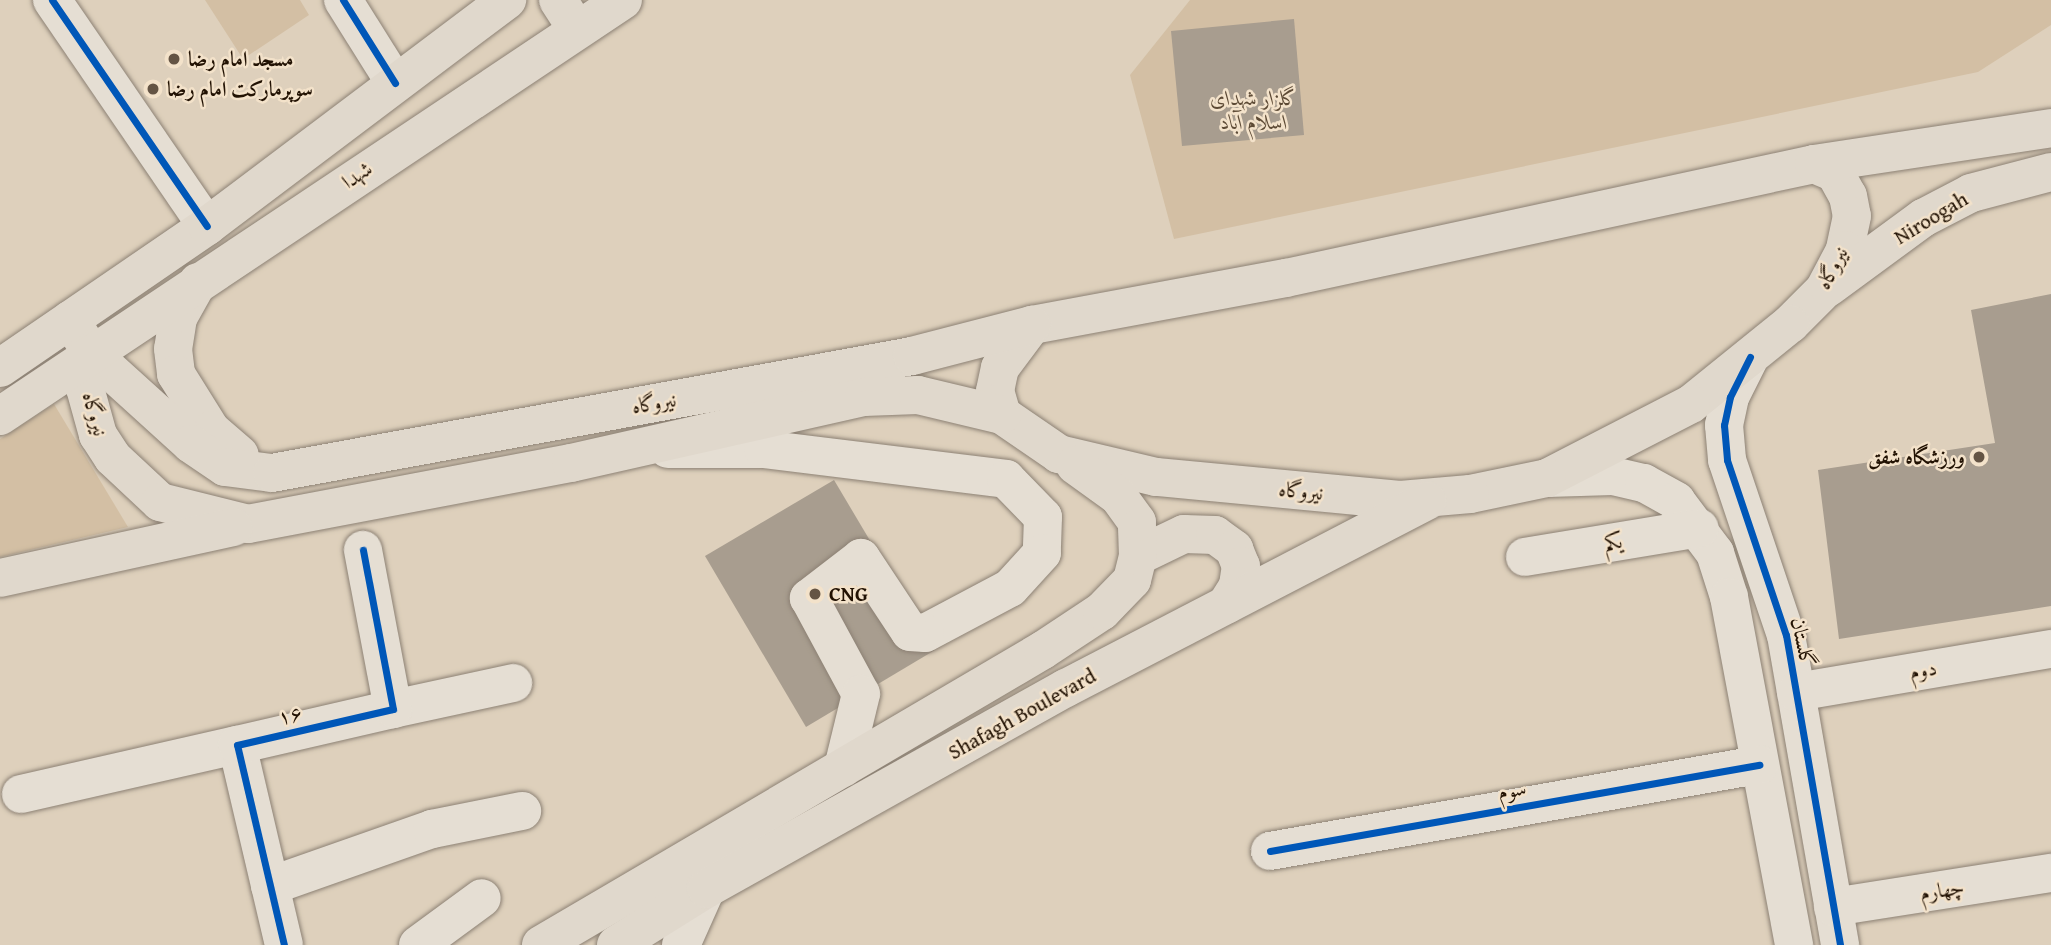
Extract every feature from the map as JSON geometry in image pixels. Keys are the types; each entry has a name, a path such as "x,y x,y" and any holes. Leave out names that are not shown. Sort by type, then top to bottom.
{"main road":[{"path":"0,368 207,226 507,0"},
{"name":"شهدا","path":"0,416 198,282 567,14 623,0"},
{"path":"1814,164 2051,128"},
{"name":"نیروگاه","path":"1814,164 1835,173 1848,196 1852,216 1845,250 1824,290 1691,404 1547,478 1435,497 1400,500 1156,477 1059,454 1002,415 918,396 864,397 635,449 248,524 160,502 113,458 98,435 85,388 93,355 191,444 225,467 272,473 912,356 1032,325 1286,278 1814,164"},
{"name":"Niroogah","path":"1824,290 1947,205 1970,193 2051,172"},
{"path":"198,282 178,318 173,349 176,374 211,430 234,452 272,473"},
{"path":"70,320 93,355"},
{"path":"1002,415 995,390 1000,368 1032,325"},
{"path":"912,356 926,363 931,373 930,384 918,396"},
{"name":"Shafagh Boulevard","path":"541,945 1043,650 1101,611 1132,580 1138,556 1137,522 1118,496 1059,454"},
{"name":"Shafagh Boulevard","path":"615,945 706,889 1066,688 1435,497"},
{"path":"0,578 248,524"},
{"path":"1138,556 1184,534 1214,535 1234,549 1241,566 1238,586 1226,606"}],"street":[{"path":"52,0 207,226"},
{"path":"343,0 395,83"},
{"name":"گلستان","path":"1750,356 1730,397 1724,425 1727,460 1766,566 1786,635 1840,945"},
{"path":"635,449 763,449 1006,479 1043,517 1042,553 1010,588 925,633 910,632 861,558 808,597 861,694 844,768"},
{"path":"1547,478 1613,476 1644,484 1676,501 1700,528 1715,553 1729,597 1794,945"},
{"name":"یکم","path":"1525,557 1700,528"},
{"path":"363,550 393,709"},
{"name":"دوم","path":"1796,692 2051,649"},
{"name":"۱۶","path":"21,794 513,683"},
{"path":"237,745 284,945"},
{"name":"سوم","path":"1270,851 1759,765"},
{"path":"270,886 432,830 522,811"},
{"name":"چهارم","path":"1833,907 2051,873"},
{"path":"681,945 706,889"},
{"path":"418,945 482,898"}],"green space":[{"path":"205,0 300,0 309,15 243,59"},
{"name":"گلزار شهدای اسلام آباد","path":"1190,0 2051,0 2051,25 1978,72 1174,239 1130,75"},
{"path":"54,404 128,527 0,557 0,439"}],"building":[{"path":"1294,19 1304,135 1182,146 1171,31"},
{"name":"ورزشگاه شفق","path":"2051,294 2051,606 1839,639 1818,470 1995,443 1971,310"},
{"name":"CNG","path":"834,480 935,650 806,727 705,556"}],"cycle path":[{"path":"52,0 207,226"},
{"path":"343,0 395,83"},
{"path":"1750,357 1730,397 1724,425 1727,460 1786,635 1840,945"},
{"path":"284,945 237,745 393,709 363,550"},
{"path":"1270,851 1759,765"}],"place":[{"name":"مسجد امام رضا","path":"174,59"},
{"name":"سوپرمارکت امام رضا","path":"153,89"},
{"name":"ورزشگاه شفق","path":"1979,457"},
{"name":"CNG","path":"815,594"}]}
